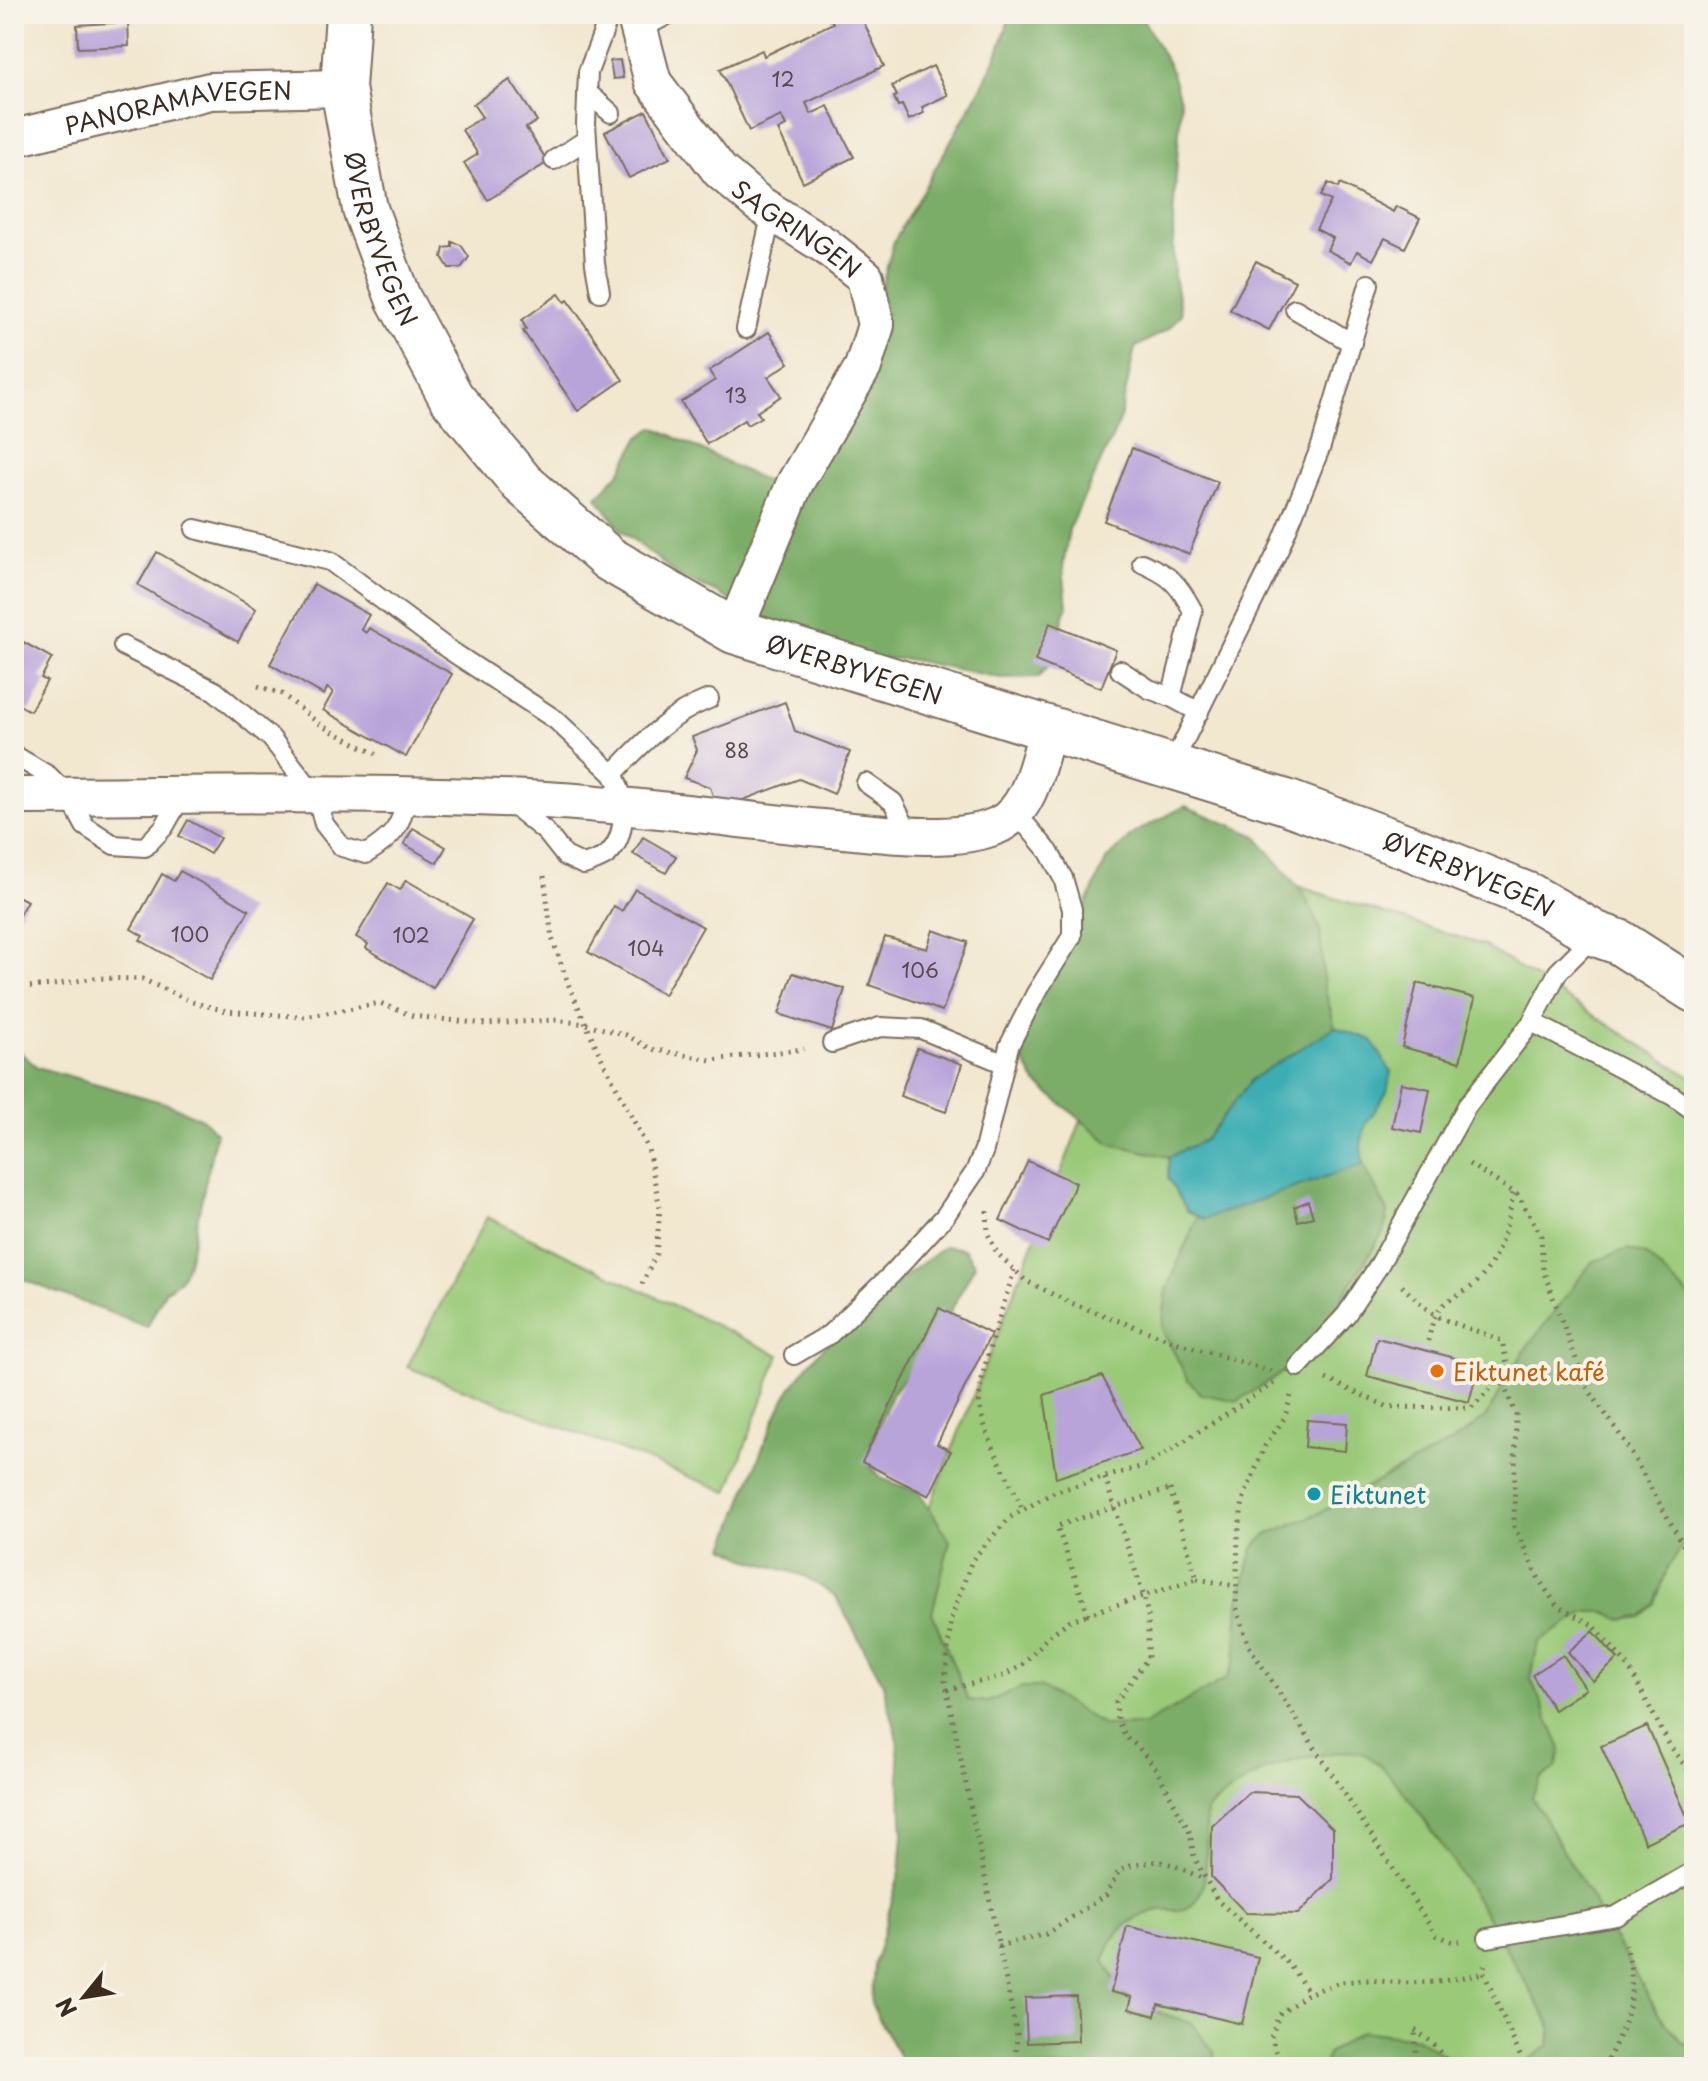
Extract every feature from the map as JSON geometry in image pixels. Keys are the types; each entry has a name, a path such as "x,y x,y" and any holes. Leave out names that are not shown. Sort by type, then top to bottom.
{"main road":[{"name":"ØVERBYVEGEN","path":"348,14 343,88 365,209 398,298 451,397 522,483 609,559 734,631 1286,802 1408,847 1530,896 1596,934 1619,942 1694,990"}],"street":[{"name":"SAGRINGEN","path":"639,18 653,82 720,171 772,212 826,246 865,277 876,325 863,367 795,483 769,553 734,631"},
{"name":"PANORAMAVEGEN","path":"14,138 210,91 343,88"},
{"path":"14,796 506,799 869,832 952,836 996,826 1012,815 1025,797 1048,728"}],"lane":[{"path":"600,292 595,264 586,140 588,72 639,18"},
{"path":"587,92 611,113"},
{"path":"554,160 586,140"},
{"path":"746,329 772,212"},
{"path":"1171,767 1285,534 1321,446 1369,284"},
{"path":"1295,309 1352,343"},
{"path":"195,529 330,561 448,649 556,720 618,782 624,808 620,832 608,855 584,865 565,856 550,838 506,799"},
{"path":"1142,563 1159,570 1180,587 1193,611 1171,697"},
{"path":"123,646 215,691 271,738 316,796 324,824 342,847 366,854 388,840 403,819 407,796"},
{"path":"1120,670 1149,689 1199,712"},
{"path":"613,774 646,739 686,709 709,699"},
{"path":"14,755 49,776 69,796 85,826 114,845 145,847 164,827 181,797"},
{"path":"866,783 893,802 909,834"},
{"path":"794,1355 830,1334 914,1250 945,1216 975,1172 984,1150 1009,1046 1036,993 1072,936 1072,909 1063,878 1035,835 1012,815"},
{"path":"1298,1367 1346,1315 1378,1267 1467,1106 1532,1022 1558,972 1596,934"},
{"path":"1532,1022 1673,1096 1694,1111"},
{"path":"832,1043 880,1027 921,1029 1005,1064"},
{"path":"1488,1938 1616,1916 1694,1871"}],"path":[{"path":"231,705 244,691 261,686 282,694 322,726 380,756"},
{"path":"550,838 543,868 552,938 586,1024 648,1149 660,1208 656,1254 642,1284"},
{"path":"14,988 95,978 142,979 192,1002 226,1011 305,1017 380,1003 413,1016 485,1024 555,1020 586,1024 626,1035 651,1049 711,1060 791,1052 832,1043"},
{"path":"1444,1148 1518,1195 1541,1235 1543,1270 1586,1386 1625,1442 1694,1564"},
{"path":"984,1150 988,1234 997,1253 1026,1281 1071,1303 1181,1344 1261,1370 1274,1372 1298,1367 1388,1407 1471,1408 1501,1378 1507,1365 1502,1341 1473,1328 1446,1321 1378,1267"},
{"path":"1428,1341 1442,1305 1480,1280 1503,1236 1513,1192"},
{"path":"1014,1270 986,1364 979,1405 1023,1510"},
{"path":"1015,2067 1017,2035 945,1681 951,1619 972,1560 1009,1518 1054,1492 1147,1465 1298,1367"},
{"path":"1298,1367 1285,1417 1265,1446 1243,1500 1236,1606 1249,1646 1436,1935 1454,1942 1488,1938 1484,1973 1525,2067"},
{"path":"1501,1378 1516,1415 1514,1526 1540,1581 1557,1606 1593,1625 1628,1666 1669,1744 1694,1778"},
{"path":"1105,1478 1148,1616 1148,1658 1116,1702 1117,1719 1126,1737 1156,1769 1190,1833 1194,1857 1217,1900 1289,1964 1309,1993"},
{"path":"1088,1614 1057,1526 1170,1489 1197,1579"},
{"path":"947,1690 1003,1676 1021,1666 1069,1621 1088,1614 1197,1579 1236,1586"},
{"path":"998,1946 1046,1934 1106,1895 1119,1871 1130,1866 1157,1861 1205,1879"},
{"path":"1604,2067 1629,2017 1633,1980 1627,1947 1616,1916"},
{"path":"1282,2067 1271,2037 1279,2015 1309,1993 1340,1982 1438,1982 1484,1973"},
{"path":"1412,2067 1416,2055 1415,2030 1433,2043 1451,2067"}],"green space":[{"path":"1011,14 1140,14 1170,67 1181,103 1173,219 1174,276 1181,314 1168,329 1135,348 1119,423 1069,529 1063,567 1067,606 1051,663 1039,677 1001,678 907,659 851,659 798,638 715,592 680,577 620,529 597,497 620,472 639,438 654,427 773,485 791,480 864,351 894,241 981,88 998,53"},
{"path":"1185,806 1255,835 1304,894 1320,929 1324,986 1335,1027 1252,1079 1205,1140 1169,1157 1111,1144 1036,1083 1017,1050 1045,978 1083,912 1106,860 1134,833"},
{"name":"Eiktunet","path":"1187,851 1483,945 1694,1079 1694,2067 976,2067 884,1623"},
{"path":"14,1047 37,1067 168,1104 203,1119 216,1133 188,1263 180,1280 165,1291 147,1327 14,1276"},
{"path":"1363,1164 1388,1212 1384,1231 1314,1343 1286,1370 1238,1401 1201,1394 1188,1380 1162,1329 1167,1290 1197,1217 1204,1219"},
{"path":"487,1217 779,1355 728,1492 407,1367"},
{"path":"945,1246 964,1249 975,1265 939,1333 892,1393 870,1446 869,1465 883,1479 919,1492 950,1541 932,1613 968,1700 988,1702 1022,1687 1040,1687 1105,1726 1144,1725 1227,1678 1235,1661 1239,1602 1253,1548 1266,1535 1319,1513 1455,1440 1485,1418 1523,1353 1592,1262 1628,1249 1646,1255 1694,1301 1694,1531 1668,1567 1655,1603 1641,1617 1623,1620 1606,1612 1587,1612 1538,1642 1531,1679 1561,1749 1556,1768 1540,1779 1532,1797 1658,2013 1682,2042 1694,2048 1694,2067 1517,2067 1549,2046 1551,2026 1462,1876 1405,1794 1380,1766 1361,1753 1348,1751 1275,1767 1220,1799 1206,1811 1205,1875 1196,1900 1186,1909 1155,1911 1136,1918 1116,1935 1107,1951 1104,1960 1122,1993 1137,2005 1191,2023 1214,2052 1217,2067 905,2067 871,2004 874,1965 900,1872 903,1834 897,1735 882,1681 836,1597 805,1576 750,1560 725,1547 766,1438 796,1380 855,1317"},
{"path":"1361,2031 1417,2038 1462,2067 1323,2067 1329,2052"}],"water":[{"path":"1335,1027 1372,1040 1391,1072 1387,1092 1366,1124 1361,1145 1363,1164 1204,1219 1187,1211 1168,1178 1169,1157 1205,1140 1252,1079"}],"building":[{"path":"860,14 884,66 806,103 811,114 828,106 854,157 803,182 778,130 786,126 781,116 749,131 720,69 762,50 764,56 833,23 829,15"},
{"path":"128,22 129,46 78,48 77,25"},
{"path":"620,60 623,78 613,79 610,61"},
{"path":"933,66 948,95 922,107 924,113 909,120 902,105 898,106 892,86"},
{"path":"510,80 537,121 526,128 548,162 488,200 464,163 478,154 462,130 482,117 473,104"},
{"path":"646,111 670,158 629,178 605,132"},
{"path":"1328,183 1338,188 1340,184 1393,212 1396,206 1420,218 1405,248 1385,238 1373,260 1357,251 1351,263 1327,250 1333,238 1316,229 1331,201 1321,196"},
{"path":"452,242 461,245 469,257 461,268 449,268 442,257 444,248 452,247"},
{"path":"1256,261 1295,281 1269,330 1230,310"},
{"path":"559,294 565,302 568,300 623,380 578,411 523,331 526,329 522,320"},
{"path":"769,332 789,363 768,377 781,396 757,412 761,417 747,425 744,420 707,444 681,402 715,380 709,371"},
{"path":"1132,448 1218,482 1189,554 1104,521"},
{"path":"157,552 256,609 238,642 138,585"},
{"path":"314,584 369,615 361,629 366,633 369,628 452,674 406,757 323,710 333,692 327,688 324,695 270,664"},
{"path":"1050,623 1116,650 1101,688 1035,661"},
{"path":"14,637 52,658 41,678 47,681 30,711 14,702"},
{"path":"785,702 795,731 850,752 834,794 799,779 735,803 722,799 715,802 710,787 684,778 697,750 692,737"},
{"path":"188,820 220,838 210,854 179,836"},
{"path":"413,828 446,847 437,863 404,844"},
{"path":"643,837 676,856 666,873 633,854"},
{"path":"180,871 249,910 210,980 140,940 143,936 131,929 162,874 174,881"},
{"path":"406,880 473,919 433,988 366,948 368,944 356,937 388,883 400,890"},
{"path":"635,889 703,927 664,995 588,952 614,906 622,911"},
{"path":"14,894 27,901 14,924"},
{"path":"933,930 968,942 942,1011 869,985 885,937 927,949"},
{"path":"793,973 845,989 832,1031 779,1014"},
{"path":"1417,983 1475,998 1460,1062 1402,1047"},
{"path":"917,1048 962,1064 946,1112 900,1096"},
{"path":"1401,1083 1430,1089 1421,1133 1392,1127"},
{"path":"1028,1161 1076,1183 1048,1243 1000,1220"},
{"path":"1308,1201 1313,1217 1298,1221 1294,1207"},
{"path":"939,1308 991,1334 937,1444 951,1451 929,1496 862,1462"},
{"path":"1377,1338 1479,1364 1469,1402 1367,1376"},
{"path":"1102,1376 1141,1450 1056,1478 1044,1395"},
{"path":"1307,1420 1347,1423 1345,1451 1305,1447"},
{"path":"1593,1631 1618,1659 1593,1681 1568,1652"},
{"path":"1563,1655 1586,1689 1554,1710 1532,1675"},
{"path":"1647,1726 1690,1823 1645,1843 1601,1746"},
{"path":"1249,1792 1297,1794 1333,1829 1333,1879 1298,1914 1246,1913 1211,1877 1212,1826"},
{"path":"1127,1926 1258,1957 1242,2024 1158,2004 1155,2016 1129,2009 1132,1997 1111,1992"},
{"path":"1076,1996 1078,2041 1027,2043 1025,1998"}],"place":[{"name":"Eiktunet kafé","path":"1437,1371"},
{"name":"Eiktunet","path":"1314,1494"}]}
